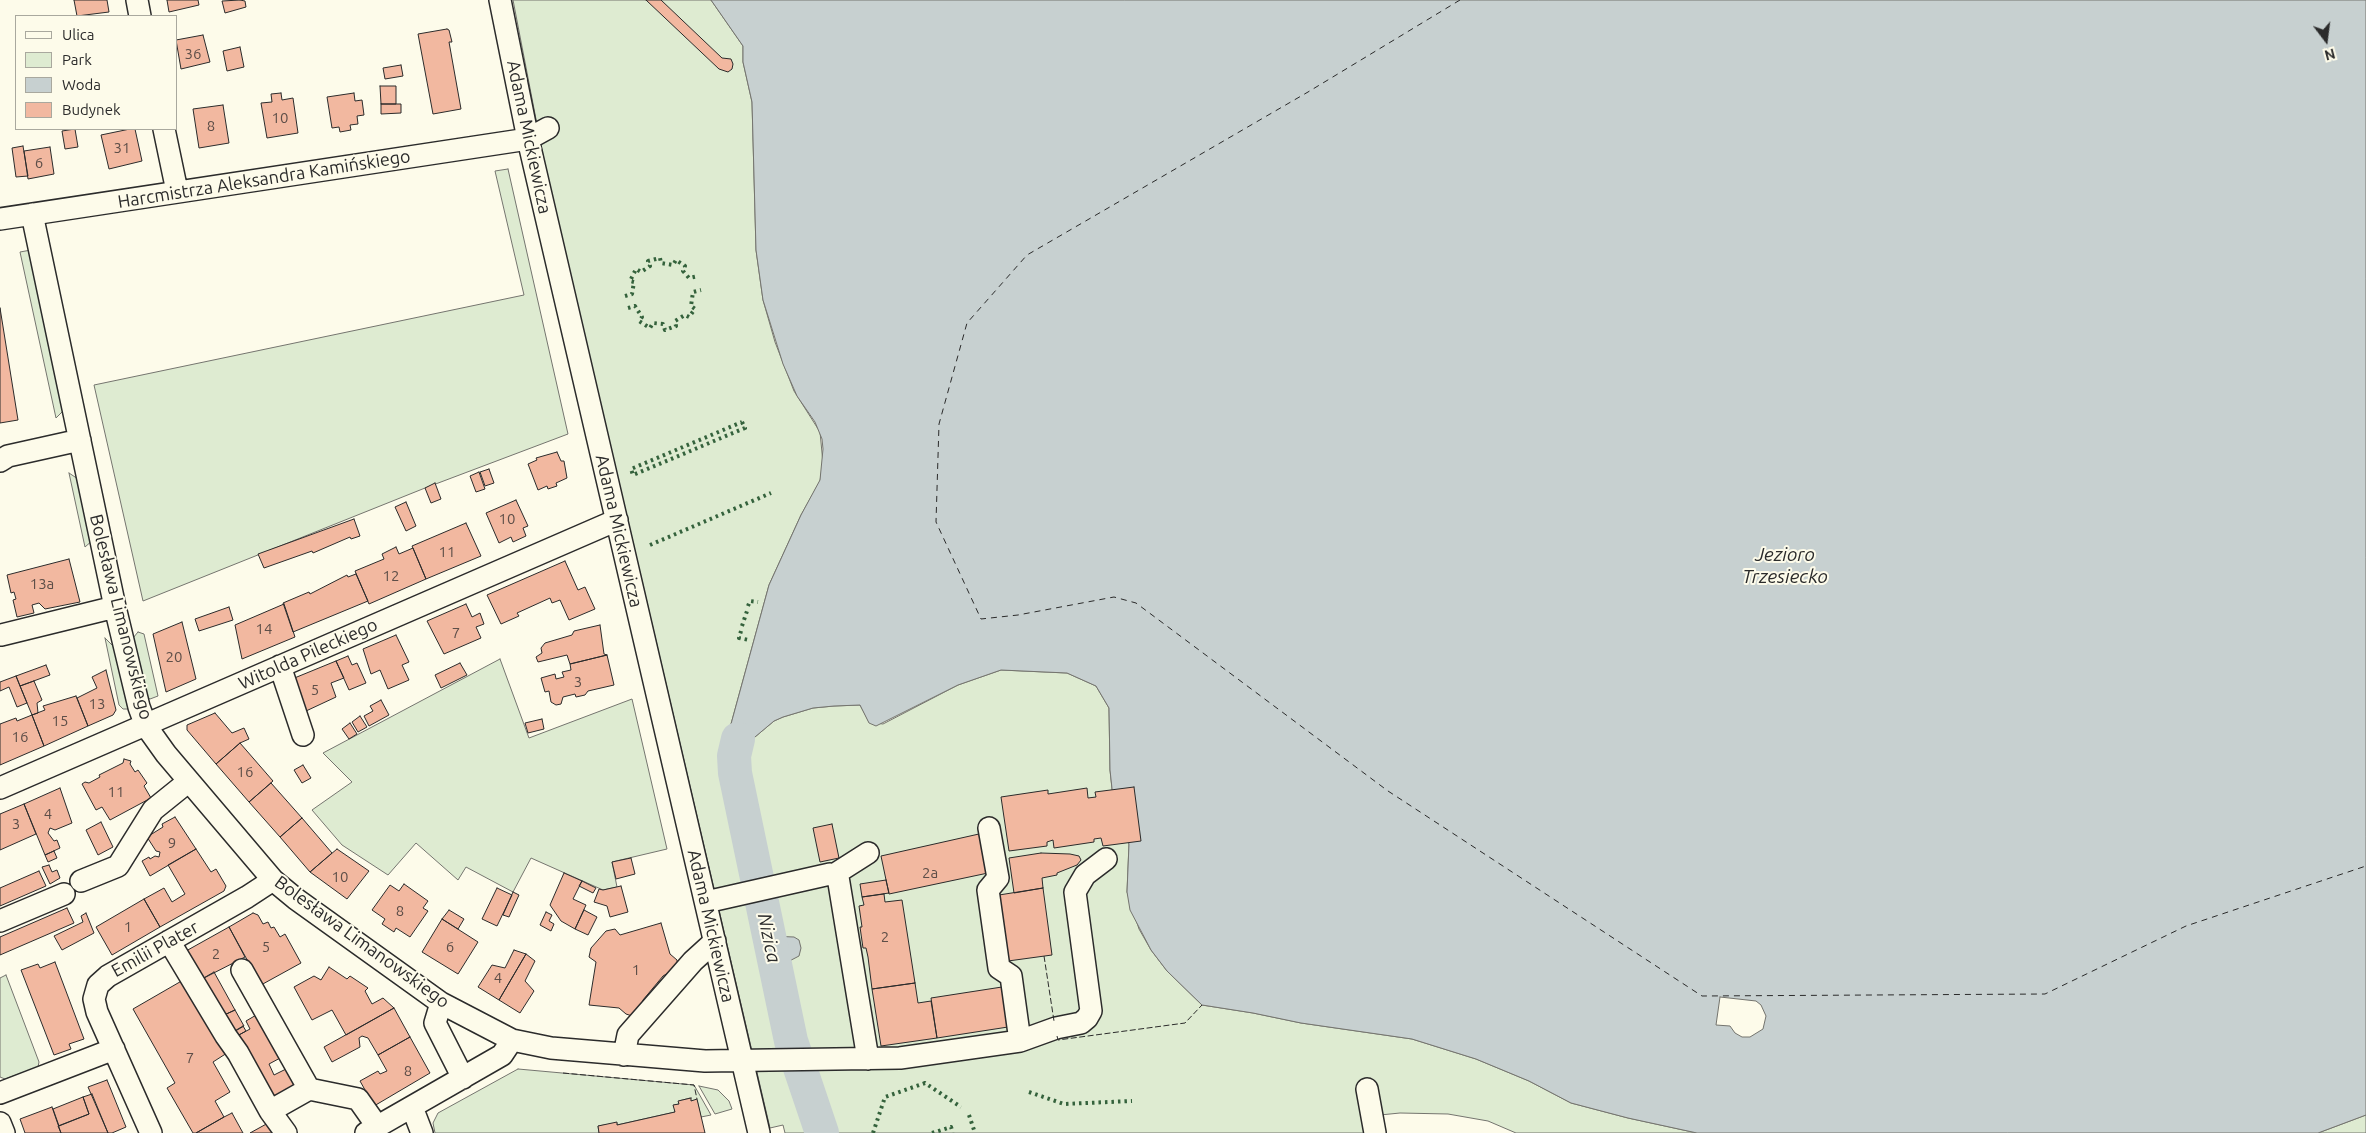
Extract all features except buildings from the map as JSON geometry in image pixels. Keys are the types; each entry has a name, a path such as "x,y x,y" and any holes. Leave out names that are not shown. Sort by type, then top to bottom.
{"street":[{"path":"137,0 140,15"},
{"name":"Adama Mickiewicza","path":"500,0 528,139 760,1133"},
{"path":"528,139 548,128"},
{"path":"164,130 177,191"},
{"name":"Harcmistrza Aleksandra Kamińskiego","path":"0,219 528,139"},
{"name":"Bolesława Limanowskiego","path":"32,214 116,607 139,707 146,726 189,781 273,880 296,899 441,1003 512,1040 551,1048 705,1061 743,1062 900,1058 1020,1041 1056,1028 1072,1026 1088,1018 1091,1011 1091,1002 1076,892 1085,875 1106,859"},
{"path":"0,461 8,456 80,440"},
{"name":"Witolda Pileckiego","path":"0,788 617,520"},
{"path":"1,635 116,607"},
{"path":"280,666 304,735"},
{"path":"82,881 118,866 153,810 189,781"},
{"path":"989,828 998,878 988,890 999,968 1011,976 1020,1041"},
{"path":"706,902 835,874 868,853"},
{"path":"835,874 840,880 868,1059"},
{"name":"Emilii Plater","path":"151,1133 96,1008 95,994 98,985 108,976 247,897 273,880"},
{"path":"0,921 64,894"},
{"path":"169,941 238,1053 270,1111 286,1133"},
{"path":"624,1055 628,1035 693,961 715,941"},
{"path":"242,970 309,1089"},
{"path":"441,1003 435,1023 463,1078"},
{"path":"270,1111 309,1089 358,1098 371,1130 502,1055 512,1040"},
{"path":"0,1093 114,1049"},
{"path":"1367,1089 1375,1133"},
{"path":"412,1107 422,1133"},
{"path":"0,1123 4,1133"}],"green space":[{"path":"513,0 711,0 743,46 743,62 752,102 756,250 763,300 775,342 794,391 820,432 823,463 820,481 801,515 769,585 728,735 749,742 774,721 783,717 813,708 834,706 860,705 869,722 883,724 958,685 1001,670 1067,673 1096,686 1109,708 1110,770 1114,807 1129,844 1127,892 1139,929 1151,950 1167,971 1202,1005 1301,1023 1412,1039 1476,1059 1529,1081 1571,1103 1697,1133 1516,1133 1488,1121 1448,1114 1400,1113 1380,1115 1383,1133 785,1133 783,1125 770,1128 546,171"},
{"path":"508,169 568,434 425,488 143,601 94,385 524,295 495,171"},
{"path":"31,250 63,411 56,418 20,252"},
{"path":"69,473 78,479 93,540 85,547"},
{"path":"138,632 144,634 158,696 150,699 146,697 133,638"},
{"path":"105,638 116,649 128,709 123,709 119,705"},
{"path":"500,659 529,738 632,699 667,849 612,862 617,887 603,890 531,858 513,892 466,867 458,880 416,843 388,875 342,845 312,810 352,782 323,753"},
{"path":"6,975 39,1062 38,1067 5,1079 0,1077 0,978"},
{"path":"518,1069 694,1085 711,1115 701,1117 697,1100 691,1101 690,1098 679,1101 679,1104 674,1105 675,1112 617,1125 617,1123 598,1126 599,1133 435,1133 433,1123 438,1113"},
{"path":"699,1086 718,1090 729,1101 732,1109 715,1114"},
{"path":"2366,1115 2366,1133 2318,1133"}],"water":[{"name":"Jezioro Trzesiecko","path":"711,0 2366,0 2366,1115 2318,1133 1697,1133 1628,1118 1571,1103 1529,1081 1476,1059 1412,1039 1301,1023 1202,1005 1167,971 1151,950 1130,910 1127,892 1129,844 1114,807 1110,770 1109,708 1096,686 1067,673 1001,670 958,685 876,726 869,723 860,705 834,706 813,708 783,717 774,721 749,742 728,735 769,585 801,515 820,480 823,449 822,439 815,422 797,396 783,364 763,300 756,250 752,102 743,62 743,46"},
{"path":"769,936 794,937 799,940 801,948 799,956 776,968"}],"pier":[{"path":"1720,997 1756,1001 1761,1005 1766,1016 1763,1029 1750,1037 1742,1037 1735,1033 1730,1026 1716,1025"}],"waterway":[{"name":"Nizica","path":"738,739 734,756 735,773 791,1041 822,1133"}],"ferry route":[{"path":"1460,0 1308,92 1027,255 967,323 939,424 936,522 981,619 1018,615 1114,597 1136,603 1388,791 1702,996 2045,994 2186,926 2366,866"}],"hedge":[{"path":"625,296 632,294 634,282 630,281 636,269 641,272 650,266 648,261 660,258 661,263 673,265 676,260 685,266 683,271 689,278 698,276"},
{"path":"628,308 635,306 642,317 639,321 650,328 653,323 663,324 665,330 676,326 675,321 685,315 689,317 695,309 691,306 693,292 701,290"},
{"path":"742,422 745,428 633,475 631,469 742,422"},
{"path":"650,545 771,493"},
{"path":"748,606 750,601 758,602"},
{"path":"742,626 747,611"},
{"path":"741,631 739,638 749,640"},
{"path":"873,1133 885,1097 925,1083 961,1107"},
{"path":"1029,1092 1064,1104 1132,1101"},
{"path":"969,1115 975,1133"},
{"path":"932,1133 951,1127 953,1133"}],"fence":[{"path":"1044,956 1054,1021"},
{"path":"1057,1036 1058,1040 1185,1023 1202,1005"},
{"path":"563,1073 694,1085 697,1099"}]}
